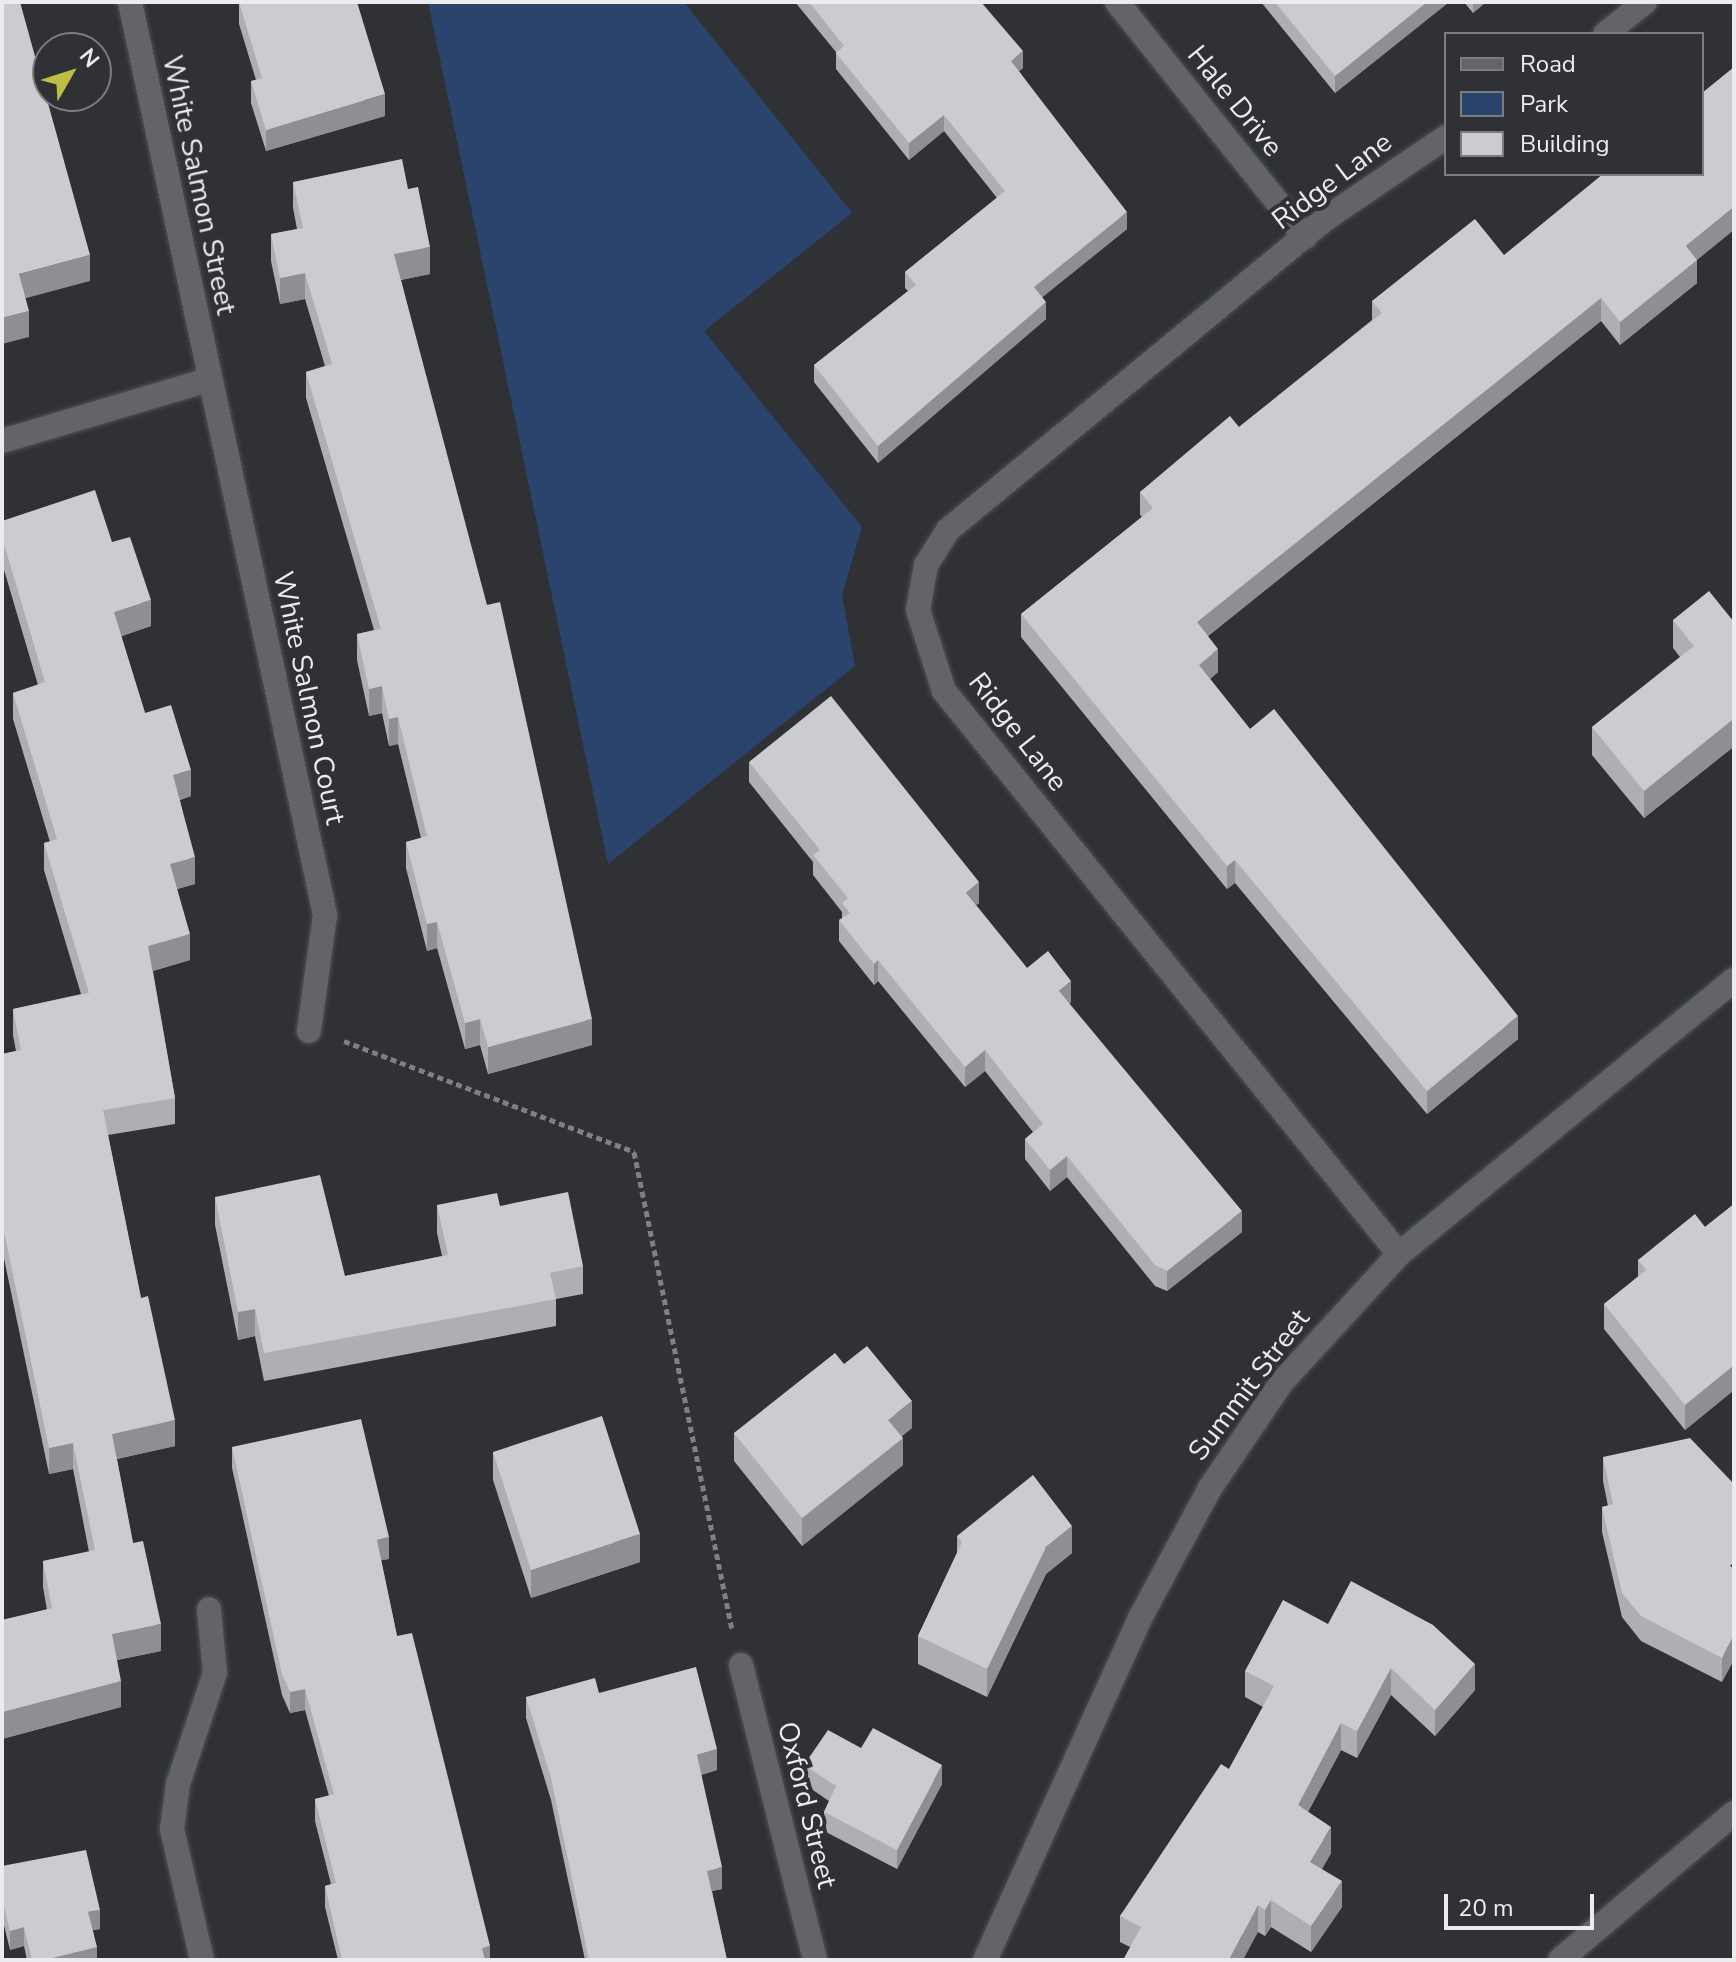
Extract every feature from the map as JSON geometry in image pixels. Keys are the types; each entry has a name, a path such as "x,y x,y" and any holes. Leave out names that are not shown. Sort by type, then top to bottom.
{"street":[{"name":"White Salmon Street","path":"130,2 208,380"},
{"name":"Hale Drive","path":"1117,2 1305,237"},
{"path":"1608,32 1645,2"},
{"name":"Ridge Lane","path":"1399,1254 944,691 918,610 926,565 948,530 1305,237 1444,138"},
{"path":"2,441 208,380"},
{"name":"White Salmon Court","path":"208,380 325,915 309,1031"},
{"name":"Summit Street","path":"985,1960 1134,1632 1210,1488 1290,1372 1399,1254 1734,980"},
{"path":"202,1960 172,1829 178,1784 215,1673 209,1609"},
{"name":"Oxford Street","path":"741,1665 815,1960"},
{"path":"1560,1960 1734,1813"}],"path":[{"path":"369,1049 634,1152 741,1665"}],"green space":[{"path":"428,2 684,2 852,213 704,331 862,527 842,595 855,666 608,864"}],"building":[{"path":"2,2 20,2 32,45 32,112 50,112 90,255 19,274 29,311 2,318"},
{"path":"239,2 357,2 385,94 266,130 251,81 262,78"},
{"path":"809,2 981,2 1023,51 1011,61 1127,212 1034,287 1046,302 878,446 814,365 916,285 905,272 1005,191 944,115 909,143 836,53 844,46"},
{"path":"1275,2 1427,2 1335,76"},
{"path":"1734,67 1734,207 1686,246 1697,260 1620,322 1601,298 1197,622 1218,649 1199,665 1250,729 1274,709 1518,1016 1427,1091 1235,860 1227,866 1021,614 1153,508 1140,492 1230,416 1239,427 1382,313 1372,301 1475,219 1504,255 1601,176 1704,176 1704,91"},
{"path":"402,159 408,189 418,187 430,247 394,254 487,605 500,602 592,1019 488,1047 480,1019 465,1023 437,922 427,924 406,842 427,836 398,717 389,719 382,686 369,689 357,634 381,629 306,372 332,364 305,273 280,278 271,234 303,228 293,182"},
{"path":"95,490 112,542 130,537 151,600 114,612 145,713 171,705 191,770 173,775 195,857 170,864 190,934 148,946 175,1098 103,1110 141,1298 148,1296 175,1420 112,1434 133,1543 143,1541 161,1624 112,1634 121,1681 2,1712 2,1620 52,1608 43,1561 95,1550 73,1443 49,1448 2,1222 2,1054 21,1050 13,1009 89,993 44,843 57,839 13,693 45,682 2,537 2,521"},
{"path":"1709,591 1734,622 1734,722 1732,720 1644,791 1592,727 1694,646 1673,620"},
{"path":"831,696 979,882 966,893 1027,968 1048,951 1071,981 1059,991 1242,1211 1167,1271 1155,1265 1067,1156 1050,1170 1025,1139 1043,1124 985,1050 965,1067 878,960 874,964 839,920 850,913 842,903 848,898 813,855 820,850 749,762"},
{"path":"320,1175 345,1276 448,1255 437,1205 497,1193 500,1206 568,1192 583,1266 550,1273 556,1299 264,1353 255,1309 238,1312 215,1197"},
{"path":"1734,1204 1734,1365 1685,1405 1604,1304 1646,1270 1638,1260 1695,1214 1705,1227"},
{"path":"867,1346 912,1401 888,1420 903,1438 802,1518 734,1433 835,1353 844,1364"},
{"path":"602,1416 640,1534 531,1570 493,1452"},
{"path":"361,1419 389,1537 377,1540 397,1636 412,1633 490,1946 482,1948 485,1960 342,1960 325,1886 336,1883 315,1799 334,1794 305,1689 290,1692 282,1674 232,1447"},
{"path":"1690,1438 1734,1484 1734,1562 1730,1566 1734,1568 1734,1635 1722,1658 1641,1616 1622,1593 1602,1507 1613,1504 1603,1457"},
{"path":"1033,1475 1072,1526 1046,1547 987,1669 918,1636 962,1542 957,1536"},
{"path":"1351,1581 1433,1625 1475,1664 1435,1710 1391,1668 1357,1731 1341,1723 1298,1805 1331,1827 1310,1862 1342,1881 1311,1926 1271,1900 1265,1910 1258,1905 1229,1960 1123,1960 1141,1927 1120,1916 1221,1764 1229,1769 1274,1686 1245,1671 1283,1600 1328,1624"},
{"path":"696,1667 717,1749 697,1755 722,1867 707,1871 727,1960 589,1960 551,1778 526,1697 595,1678 599,1693"},
{"path":"873,1728 942,1765 897,1850 824,1812 836,1786 804,1765 828,1730 861,1748"},
{"path":"86,1850 100,1910 88,1912 97,1947 32,1960 24,1927 10,1931 2,1898 2,1866"}]}
